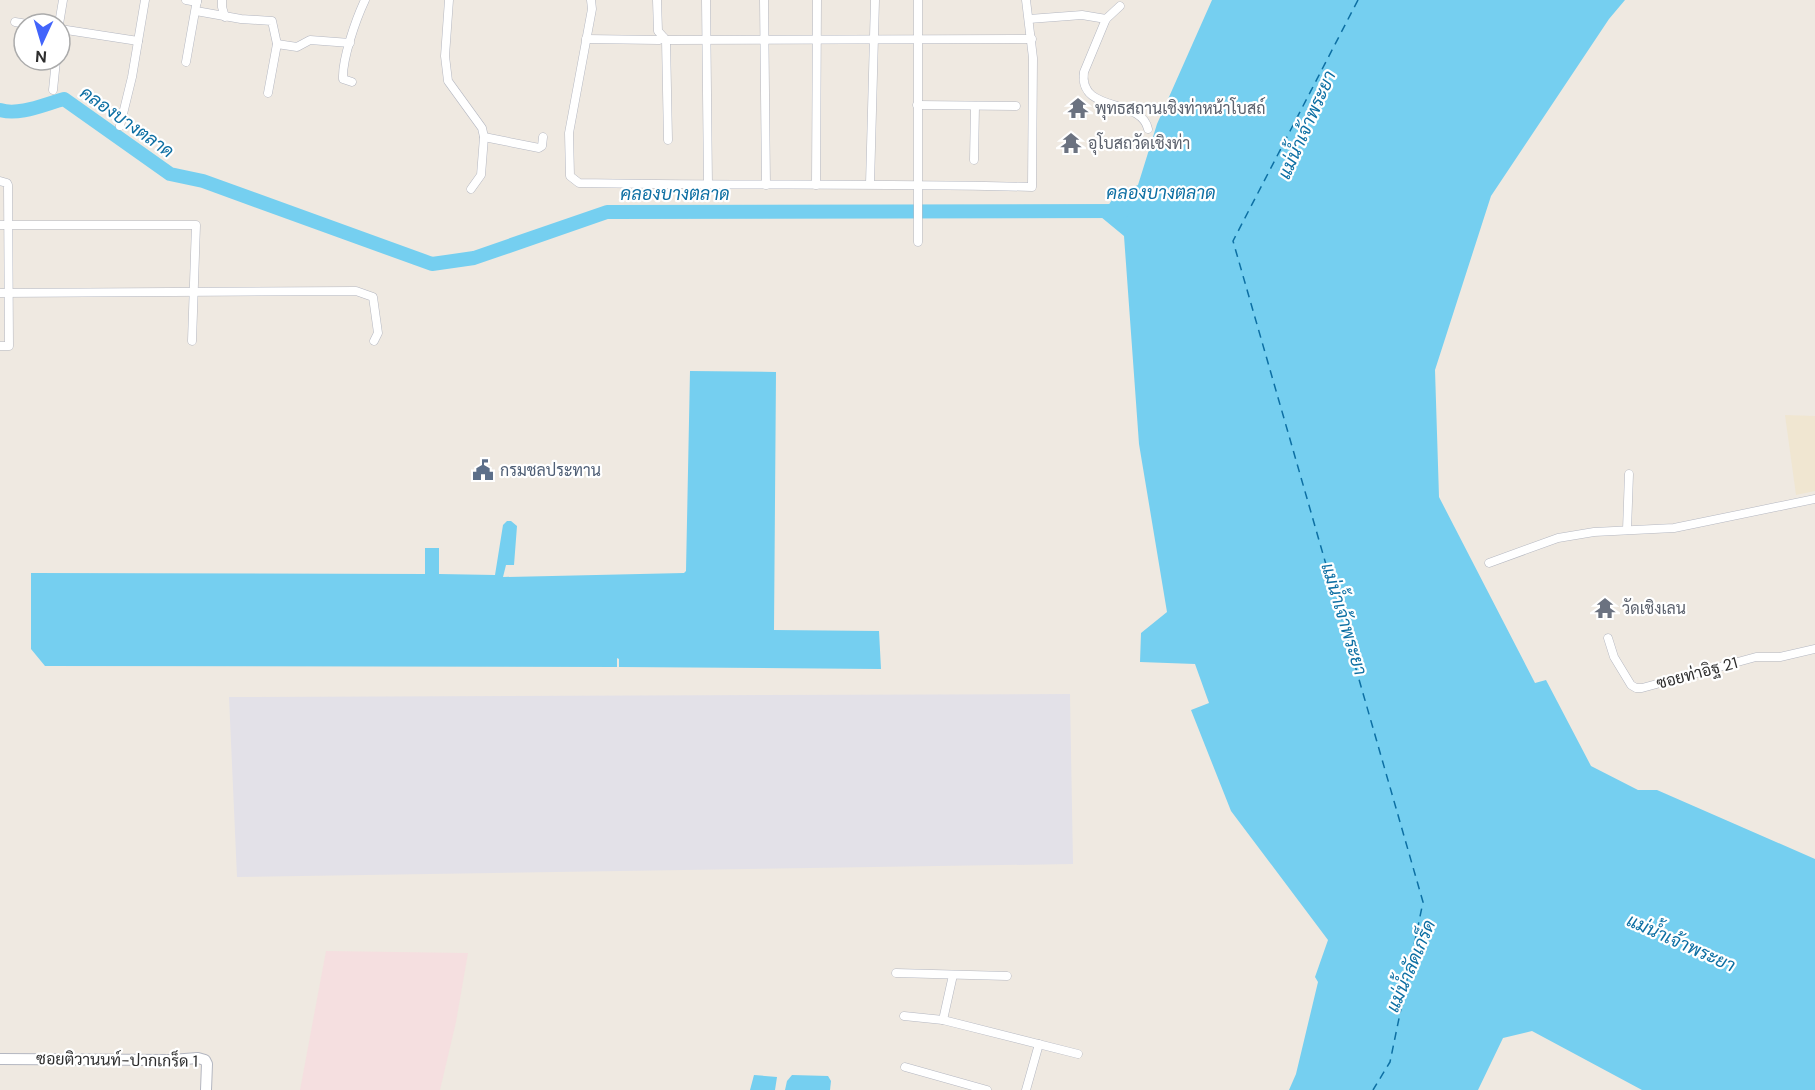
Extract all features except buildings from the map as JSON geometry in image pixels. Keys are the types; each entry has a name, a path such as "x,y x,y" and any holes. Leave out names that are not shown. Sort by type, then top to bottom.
{"street":[{"path":"120,126 145,0"},
{"path":"186,0 225,17 272,21 277,44 268,93"},
{"path":"222,0 225,17"},
{"path":"352,82 343,79 344,60 365,0"},
{"path":"448,0 445,56 448,81 482,128 484,137 481,175 471,189"},
{"path":"591,0 592,9 568,133 570,176 579,183 918,184 1032,187 1032,39 1026,0"},
{"path":"657,0 658,31 665,39 668,140"},
{"path":"706,0 708,185"},
{"path":"764,0 766,185"},
{"path":"816,184 817,0"},
{"path":"870,184 875,0"},
{"path":"918,0 918,242"},
{"path":"186,62 197,4"},
{"path":"1120,6 1106,19 1084,72 1083,80 1086,89 1094,97 1137,114 1147,123 1148,129"},
{"path":"1029,19 1082,15 1106,19"},
{"path":"72,31 138,41"},
{"path":"586,39 1032,39"},
{"path":"277,44 297,47 310,40 350,43"},
{"path":"53,90 55,72"},
{"path":"917,105 1016,106"},
{"path":"974,160 975,106"},
{"path":"484,137 539,148 542,146 543,137"},
{"path":"0,182 8,185 4,225 4,293 9,346 0,346"},
{"path":"4,225 196,225 192,341"},
{"path":"4,293 193,294 356,291 373,297 378,333 374,341"},
{"path":"1627,530 1629,474"},
{"path":"1489,564 1558,538 1594,532 1674,528 1815,499"},
{"name":"ซอยท่าอิฐ 21","path":"1608,638 1614,657 1631,685 1636,688 1756,657 1780,657 1815,649"},
{"path":"896,973 1007,976"},
{"path":"943,1020 953,975"},
{"path":"904,1016 943,1020 1078,1054"},
{"path":"1026,1090 1039,1044"},
{"name":"ซอยติวานนท์-ปากเกร็ด 1","path":"0,1059 171,1060 198,1058 205,1060 207,1064 206,1090"},
{"path":"905,1067 952,1086 987,1090"}],"shaded area":[{"path":"1785,415 1815,416 1815,491 1796,495"},
{"path":"1070,694 1073,864 237,877 229,697"},
{"path":"326,951 468,953 456,1022 440,1090 300,1090"}],"water":[{"path":"1212,0 1625,0 1609,19 1491,196 1435,370 1439,497 1535,683 1546,680 1591,766 1638,790 1657,790 1815,859 1815,1090 1642,1090 1532,1031 1503,1038 1478,1090 1289,1090 1296,1074 1318,982 1315,977 1328,940 1231,811 1191,710 1209,703 1195,664 1140,662 1141,633 1167,612 1139,444 1124,236 1101,217 1115,195 1138,185 1157,124"},
{"path":"690,371 776,372 774,630 879,631 881,669 619,667 617,658 617,667 45,666 31,649 31,573 425,574 425,548 439,548 439,574 495,575 503,525 511,521 517,526 514,565 506,565 503,577 684,573 686,571"},
{"path":"754,1075 777,1077 775,1090 750,1090"},
{"path":"792,1075 828,1076 831,1081 830,1090 785,1090 787,1081"}],"waterway":[{"name":"คลองบางตลาด","path":"0,110 15,112 64,99 170,174 203,181 432,264 474,258 607,212 1123,211"}],"ferry route":[{"path":"1358,0 1233,241 1423,902 1390,1062 1373,1090"}],"place":[{"name":"พุทธสถานเชิงท่าหน้าโบสถ์","path":"1078,108"},
{"name":"อุโบสถวัดเชิงท่า","path":"1071,143"},
{"name":"กรมชลประทาน","path":"483,470"},
{"name":"วัดเชิงเลน","path":"1605,608"}],"water label":[{"name":"แม่น้ำเจ้าพระยา","path":"1307,125"},
{"name":"แม่น้ำเจ้าพระยา","path":"1344,619"},
{"name":"แม่น้ำเจ้าพระยา","path":"1681,943"},
{"name":"แม่น้ำลัดเกร็ด","path":"1411,966"}]}
